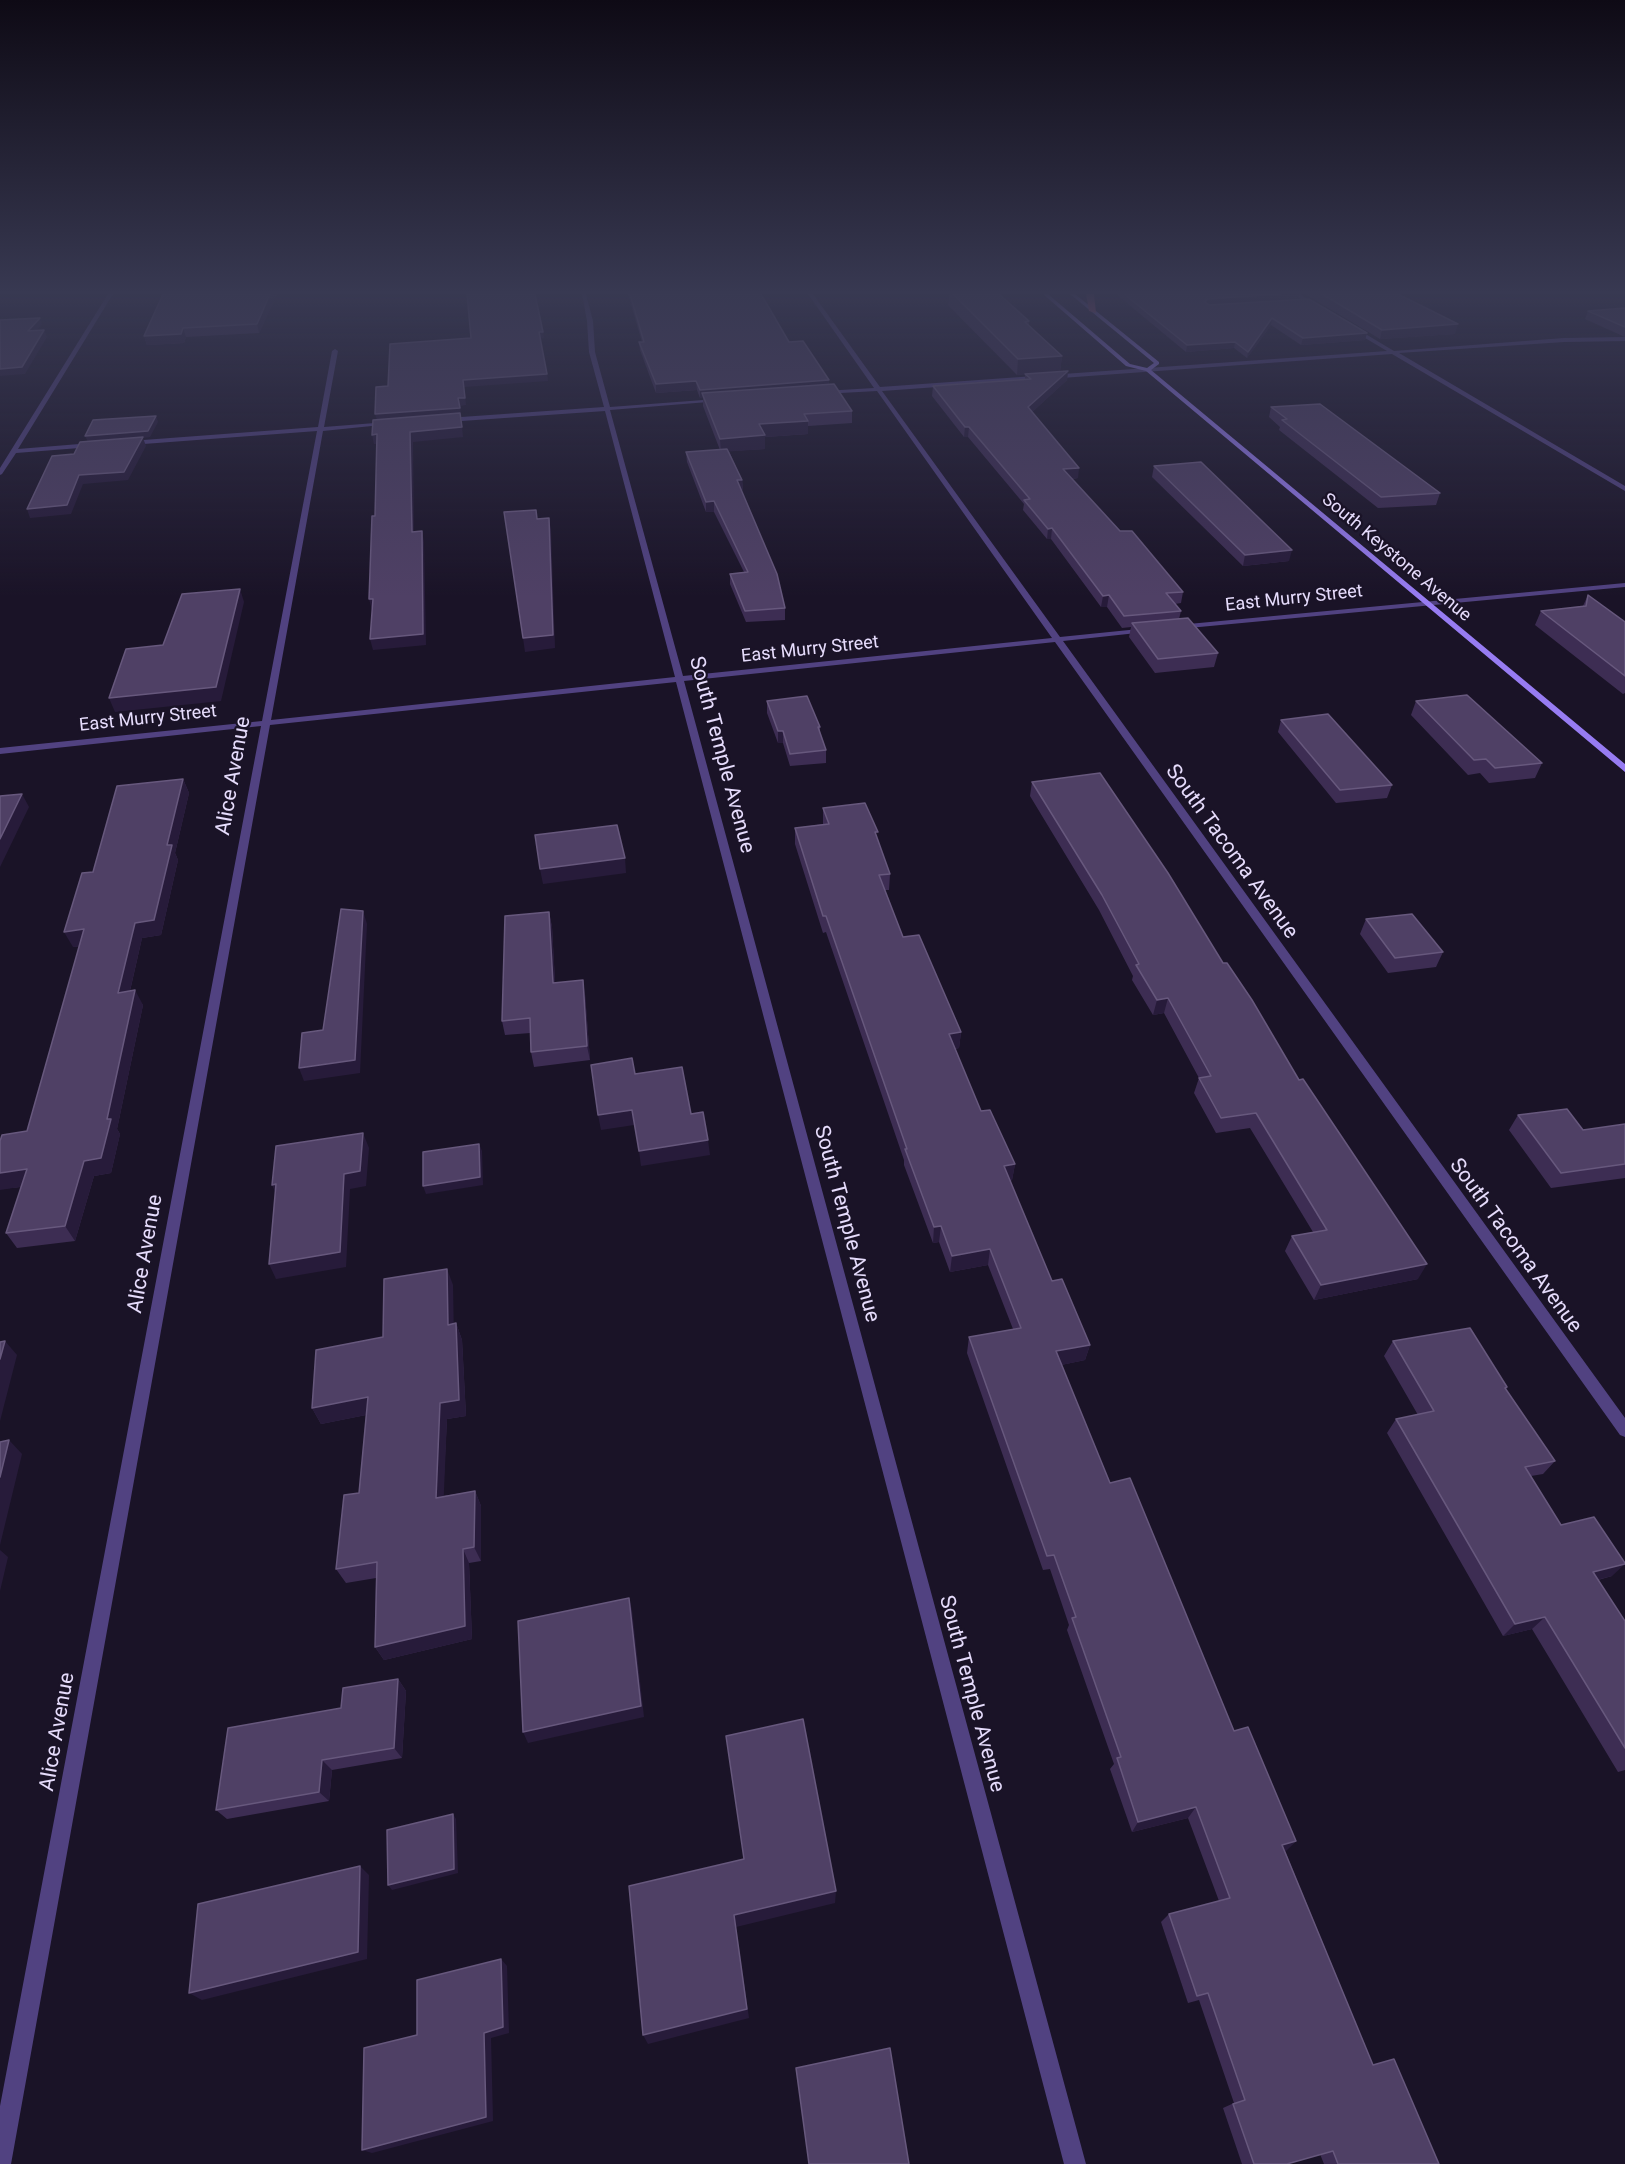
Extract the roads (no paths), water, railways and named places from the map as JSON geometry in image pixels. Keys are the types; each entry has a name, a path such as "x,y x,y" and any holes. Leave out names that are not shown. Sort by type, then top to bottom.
{"main road":[{"name":"South Keystone Avenue","path":"1178,395 1625,770"}],"street":[{"path":"0,473 49,395"},
{"name":"Alice Avenue","path":"0,2164 327,395"},
{"name":"South Temple Avenue","path":"603,395 1075,2164"},
{"name":"South Tacoma Avenue","path":"882,395 1625,1430"},
{"path":"1466,395 1625,489"},
{"path":"440,420 723,400"},
{"path":"120,443 392,424"},
{"path":"14,451 96,445"},
{"name":"East Murry Street","path":"1164,628 1625,585"},
{"name":"East Murry Street","path":"0,751 1152,630"}]}
